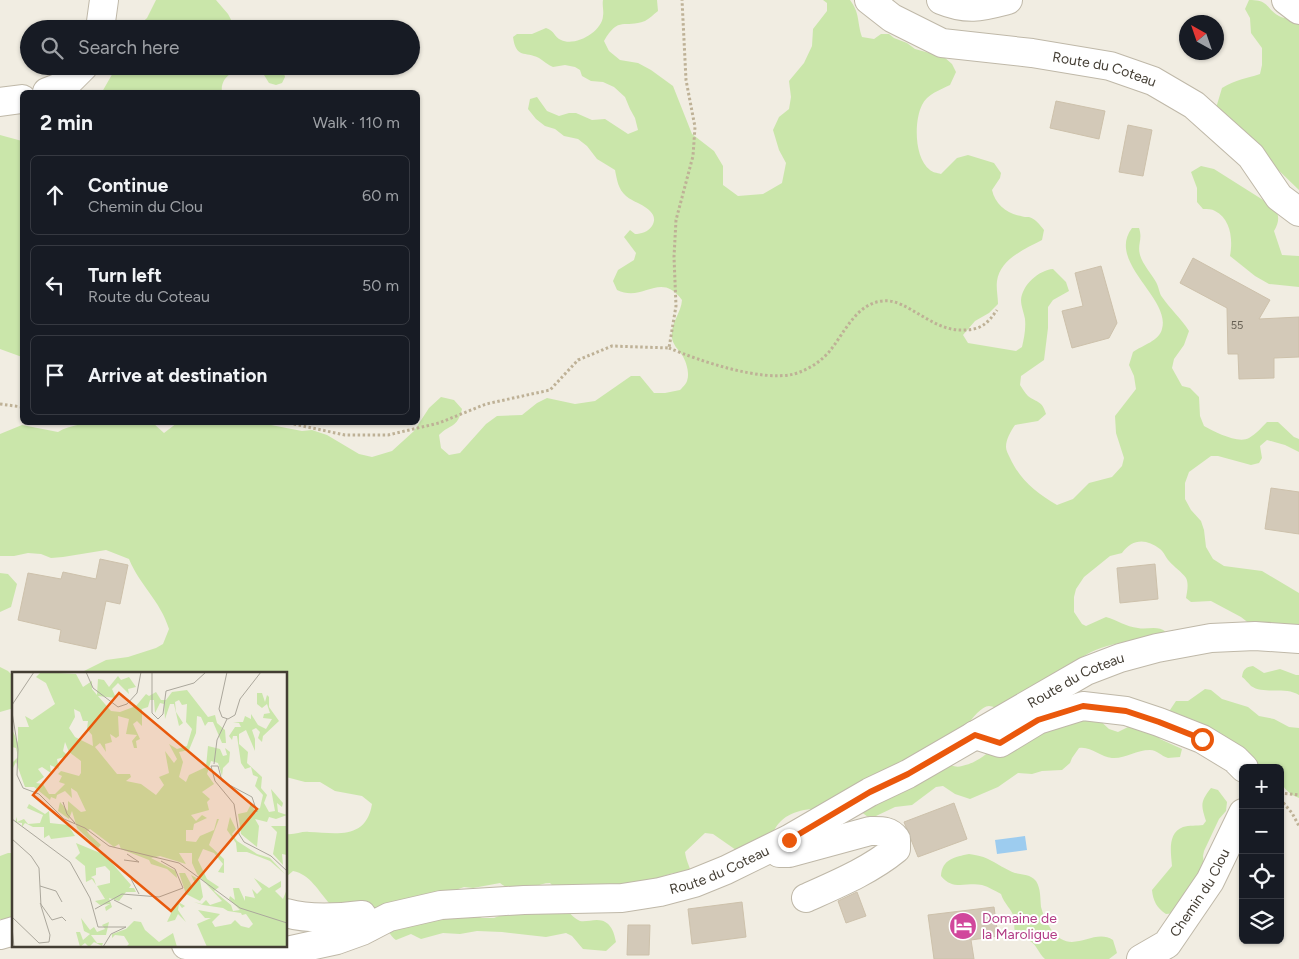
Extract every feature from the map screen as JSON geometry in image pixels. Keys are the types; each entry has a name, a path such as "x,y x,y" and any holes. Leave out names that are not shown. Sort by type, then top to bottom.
{"street":[{"path":"101,20 104,0"},
{"name":"Route du Coteau","path":"869,0 892,18 942,43 1110,66 1153,81 1194,105 1251,156 1278,197 1299,212"},
{"path":"941,0 958,7 979,7 1008,0"},
{"path":"1286,0 1299,10"},
{"path":"52,90 65,85 75,75"},
{"path":"0,102 20,99"},
{"name":"Route du Coteau","path":"192,946 222,951 287,951 337,940 389,917 441,905 622,898 660,892 726,870 770,849 870,792 908,774 1079,675 1120,658 1156,648 1212,638 1247,636 1299,639"},
{"path":"975,735 1000,743 1038,720 1083,706 1126,711 1159,722 1202,739 1236,759 1240,764"},
{"name":"Chemin du Clou","path":"1141,959 1167,944 1210,881 1239,821"},
{"path":"770,849 772,854 789,853 870,831 882,830 892,833 896,839 896,848 879,861 843,882 806,898"},
{"path":"288,913 311,917 362,915 369,927"}],"path":[{"path":"669,348 676,306 674,257 676,220 693,156 695,127 686,80 682,0"},
{"path":"298,425 345,435 388,435 439,423 486,404 550,390 578,360 612,346 669,348 714,364 765,376 794,374 813,366 829,351 847,325 870,305 883,300 899,304 932,323 955,331 972,330 988,323 997,310"},
{"path":"0,404 20,407"},
{"path":"1284,793 1299,795"},
{"path":"1284,804 1299,826"}],"green space":[{"path":"156,0 216,0 231,20 145,20"},
{"path":"603,0 657,0 658,11 650,18 638,23 618,25 609,33 604,41 609,51 620,60 638,63 673,86 692,134 714,151 723,166 723,185 738,196 763,194 782,183 786,163 779,150 773,130 779,117 789,109 791,97 789,81 804,63 812,46 813,29 827,11 827,3 823,0 850,0 857,13 862,37 874,39 881,34 889,34 915,49 944,57 952,64 956,72 950,85 927,98 919,112 917,139 921,157 931,171 941,174 957,158 968,155 994,163 1001,173 992,190 996,200 1011,213 1034,219 1044,230 1042,240 1021,251 1003,267 997,281 998,304 989,313 975,321 963,335 968,343 1016,351 1022,347 1024,337 1025,319 1021,305 1022,294 1032,279 1042,272 1053,269 1066,282 1069,291 1053,300 1048,307 1048,328 1044,360 1021,376 1020,385 1028,396 1041,404 1046,414 1038,421 1015,425 1010,432 1006,447 1014,466 1024,479 1042,496 1057,505 1073,499 1089,483 1112,477 1122,466 1124,458 1116,433 1115,416 1136,389 1134,376 1129,365 1133,352 1158,337 1162,329 1162,317 1157,305 1132,267 1127,254 1126,241 1132,228 1139,228 1141,259 1156,282 1160,294 1168,306 1189,331 1184,345 1174,359 1172,368 1182,386 1190,388 1199,397 1200,416 1204,426 1239,440 1254,435 1267,422 1278,422 1294,437 1299,439 1299,452 1285,445 1267,440 1260,446 1262,458 1259,463 1251,465 1218,456 1211,456 1189,472 1185,483 1185,499 1191,510 1201,521 1206,547 1213,559 1224,566 1262,571 1299,593 1299,632 1260,632 1241,617 1211,601 1191,602 1186,598 1188,585 1186,578 1161,550 1150,543 1135,543 1126,548 1122,553 1110,556 1084,577 1076,589 1074,612 1082,624 1086,626 1106,617 1134,627 1160,629 1166,632 1164,635 1119,643 1096,650 1001,710 991,706 983,708 977,713 958,739 944,762 957,767 962,766 1020,737 1095,716 1109,729 1118,732 1134,724 1154,729 1160,739 1182,749 1180,757 1168,758 1150,750 1112,758 1088,749 1079,748 1070,763 1062,770 1042,771 1032,774 1018,773 998,787 970,799 955,794 943,786 936,787 912,805 895,807 876,816 868,817 856,808 827,808 797,812 781,821 767,844 736,850 713,834 705,833 685,852 691,872 682,877 673,873 661,877 647,887 626,885 555,888 550,883 514,891 500,883 473,888 464,887 450,892 474,914 482,918 494,918 509,912 567,911 580,921 601,920 613,930 616,942 606,951 583,949 572,936 566,933 546,937 477,931 460,934 443,933 421,939 411,934 396,940 388,931 375,909 330,904 314,884 304,876 293,871 288,875 288,834 349,832 364,824 369,816 372,804 362,796 335,791 320,782 305,782 288,778 288,672 82,672 106,660 128,657 156,648 163,644 169,629 155,601 129,559 106,550 51,558 41,554 28,553 0,556 0,434 22,425 58,432 78,425 155,425 164,433 174,425 271,425 302,431 312,430 327,435 359,454 372,457 392,451 420,425 429,408 441,397 454,400 462,409 456,423 439,435 441,448 449,455 460,453 486,424 497,416 522,415 547,398 575,404 595,401 631,376 640,376 654,393 680,390 687,381 688,371 683,358 673,343 672,333 682,300 674,291 659,287 627,293 617,290 613,281 618,270 634,260 636,253 624,237 630,230 635,234 648,230 654,220 653,215 645,207 623,193 618,184 615,170 597,159 587,146 578,139 564,136 555,129 545,126 528,109 530,99 537,97 547,111 559,116 576,113 592,120 605,119 628,134 638,130 635,118 625,97 614,87 603,82 591,81 582,76 580,70 575,67 565,65 553,67 539,58 522,53 516,49 514,44 513,37 517,34 532,34 546,28 561,40 567,42 580,40 587,37 598,27 603,14"},
{"path":"1249,0 1261,1 1281,17 1299,20 1299,190 1269,161 1262,147 1216,108 1222,88 1260,74 1262,48 1251,33 1250,18 1245,9"},
{"path":"112,75 230,75 225,79 222,90 103,90"},
{"path":"264,75 284,75 282,83 276,85 269,83"},
{"path":"0,135 20,140 20,356 0,349"},
{"path":"1201,166 1214,169 1274,208 1278,217 1274,231 1282,255 1299,256 1299,287 1269,284 1255,276 1230,256 1231,237 1225,219 1214,210 1203,209 1197,202 1197,188 1191,172"},
{"path":"0,573 8,574 17,584 11,607 0,612"},
{"path":"1253,666 1264,673 1280,669 1299,675 1299,695 1287,691 1256,689 1251,686 1242,677 1245,669"},
{"path":"0,667 12,675 12,709 0,712"},
{"path":"1205,689 1211,690 1222,699 1248,707 1259,716 1274,719 1289,727 1299,728 1299,798 1284,787 1284,764 1250,764 1170,715 1170,710 1176,701 1188,701"},
{"path":"1211,788 1218,790 1227,802 1226,811 1219,819 1204,851 1205,873 1175,913 1166,914 1156,904 1152,890 1172,866 1171,844 1174,834 1183,827 1203,825 1206,821 1202,804"},
{"path":"12,853 12,920 0,919 0,856"},
{"path":"969,854 986,858 1012,872 1034,879 1039,887 1041,907 1046,920 1054,933 1061,939 1074,942 1094,937 1107,937 1113,940 1117,953 1109,959 1045,959 1032,943 1016,933 1013,915 1001,894 982,885 955,885 946,881 941,876 947,862"}],"water":[{"path":"1025,836 1027,850 997,854 995,840"}],"building":[{"path":"1056,101 1105,111 1099,139 1050,128"},
{"path":"1128,125 1152,130 1143,176 1119,172"},
{"path":"1193,258 1270,300 1259,319 1299,317 1299,357 1274,358 1274,378 1239,379 1238,354 1228,354 1227,308 1180,283"},
{"path":"1101,266 1117,323 1109,338 1072,348 1062,311 1083,306 1075,273"},
{"path":"1271,488 1299,492 1299,534 1265,529"},
{"path":"100,559 128,565 120,604 106,601 96,649 59,641 61,630 18,620 28,573 61,579 63,572 96,579"},
{"path":"1155,564 1158,599 1120,603 1117,568"},
{"path":"954,803 967,839 918,857 904,822"},
{"path":"857,892 866,916 846,923 838,901"},
{"path":"742,902 746,937 692,944 688,909"},
{"name":"Domaine de la Maroligue","path":"994,907 998,936 971,940 974,959 934,959 928,915"},
{"path":"628,925 650,925 649,955 627,955"}],"place":[{"name":"Domaine de la Maroligue","path":"963,926"}],"route":[{"path":"789,840 870,792 908,774 975,735 1000,743 1038,720 1083,706 1126,711 1202,739"}]}
